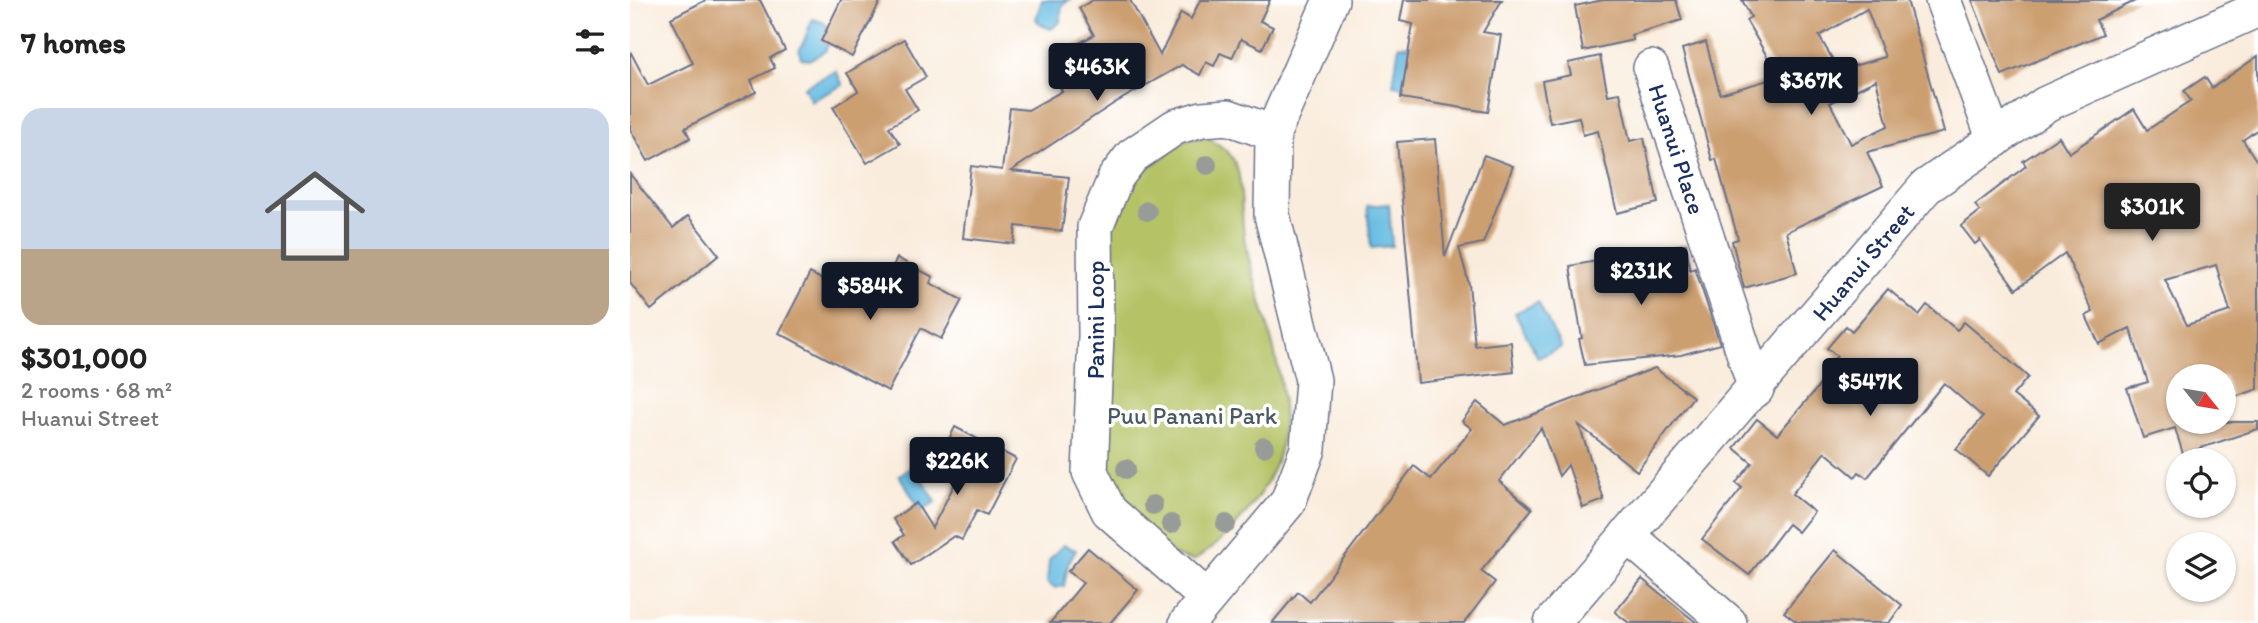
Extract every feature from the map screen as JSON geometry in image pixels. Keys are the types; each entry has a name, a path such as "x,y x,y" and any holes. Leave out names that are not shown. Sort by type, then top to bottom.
{"street":[{"path":"1197,611 1288,502 1308,449 1312,380 1272,215 1273,133 1331,0"},
{"path":"1943,0 1995,140"},
{"name":"Huanui Street","path":"1552,623 1756,389 1926,187 2046,104 2258,9"},
{"name":"Huanui Place","path":"1651,68 1756,389"},
{"name":"Panini Loop","path":"1197,611 1109,511 1090,472 1096,336 1095,227 1110,188 1132,156 1175,127 1202,119 1228,117 1273,133"},
{"path":"1627,535 1730,623"}],"green space":[{"name":"Puu Panani Park","path":"1208,138 1230,155 1238,171 1245,242 1278,369 1283,421 1281,445 1276,461 1259,495 1221,540 1193,561 1173,555 1117,505 1099,442 1112,221 1132,180 1187,139"}],"water":[{"path":"1042,0 1069,0 1062,5 1060,22 1051,29 1041,25 1036,19"},
{"path":"813,19 825,23 832,36 825,51 809,60 801,58 799,50"},
{"path":"1399,45 1417,47 1411,88 1393,85"},
{"path":"836,71 843,85 811,101 804,87"},
{"path":"1389,204 1392,246 1371,248 1367,206"},
{"path":"1538,302 1561,347 1538,358 1515,313"},
{"path":"914,466 936,502 921,511 899,475"},
{"path":"1063,545 1076,550 1068,564 1064,586 1054,588 1047,582 1049,560"}],"building":[{"path":"706,0 760,0 785,50 770,58 775,68 751,80 756,92 685,128 690,138 648,161 630,129 630,51 648,85 693,63 671,18"},
{"path":"841,0 881,0 852,57 821,41"},
{"path":"1093,0 1130,0 1160,55 1181,13 1191,19 1200,0 1270,0 1260,21 1273,27 1262,49 1241,39 1232,58 1220,53 1214,66 1206,62 1200,75 1182,65 1113,104 1011,171 1069,177 1062,231 1016,226 1014,244 963,238 971,166 1002,170 1010,108 1028,110 1062,91 1055,78 1079,64 1070,48 1094,35 1079,8"},
{"path":"1404,0 1502,0 1483,32 1501,35 1488,112 1401,98 1413,24 1400,21"},
{"path":"1603,0 1676,0 1682,20 1631,35 1633,40 1583,51 1575,6"},
{"path":"1742,0 1907,0 1944,132 1867,152 1883,186 1786,232 1797,273 1744,288 1732,241 1738,239 1716,159 1712,160 1682,49 1706,42 1720,94 1779,77 1746,20 1751,17","holes":["1867,9 1885,57 1839,70 1819,36","1876,80 1888,126 1851,144 1830,103"]},
{"path":"1972,0 2137,0 2096,20 2103,34 2002,75"},
{"path":"904,39 926,77 905,89 918,110 889,127 900,144 867,163 833,107 858,91 847,73"},
{"path":"1600,56 1608,95 1620,93 1630,141 1644,138 1658,203 1617,213 1598,131 1583,135 1579,117 1550,123 1542,81 1571,75 1568,63"},
{"path":"2258,56 2258,129 2243,140 2258,163 2258,389 2236,397 2236,364 2166,364 2166,431 2143,438 2127,388 2148,382 2130,328 2099,344 2086,316 2093,312 2065,253 2016,289 1980,240 1975,244 1961,226 1980,211 1975,205 2026,166 2023,161 2059,137 2069,153 2134,109 2147,130 2191,101 2184,91 2205,77 2212,88","holes":["2216,265 2230,311 2187,325 2165,280"]},
{"path":"1435,139 1445,257 1484,155 1513,166 1483,243 1459,248 1469,284 1475,346 1511,342 1514,372 1418,383 1397,142"},
{"path":"630,174 673,228 688,216 719,255 651,310 630,283"},
{"path":"1686,244 1690,270 1695,268 1720,344 1681,355 1585,365 1570,266"},
{"path":"897,258 933,277 930,283 962,300 941,339 921,328 888,391 779,333 810,273 872,306"},
{"path":"1888,289 1919,315 1927,305 1957,330 1964,322 1994,347 2028,377 2013,395 2039,416 1988,476 1956,449 1983,417 1944,383 1867,478 1859,472 1855,477 1825,452 1792,494 1814,512 1798,532 1788,524 1749,575 1702,539 1742,488 1736,483 1752,463 1734,448 1757,419 1777,435 1832,371 1827,367 1837,356 1827,348 1846,326 1852,331"},
{"path":"1655,368 1693,397 1637,471 1579,425 1604,500 1583,508 1568,465 1559,476 1541,428 1499,481 1532,509 1481,571 1495,582 1464,623 1272,623 1298,592 1310,602 1414,466 1431,479 1472,429 1462,421 1477,402 1505,425"},
{"path":"2236,422 2258,422 2258,429 2201,448 2181,448 2177,434 2236,434"},
{"path":"955,427 1016,459 987,515 977,510 962,540 954,536 911,565 895,541 904,535 893,519 916,503 932,528 966,462 943,451"},
{"path":"1088,548 1138,590 1110,623 1050,623 1083,583 1068,571"},
{"path":"1835,550 1902,605 1889,623 1797,622 1784,612"},
{"path":"1642,579 1697,623 1629,623 1615,612"}]}
